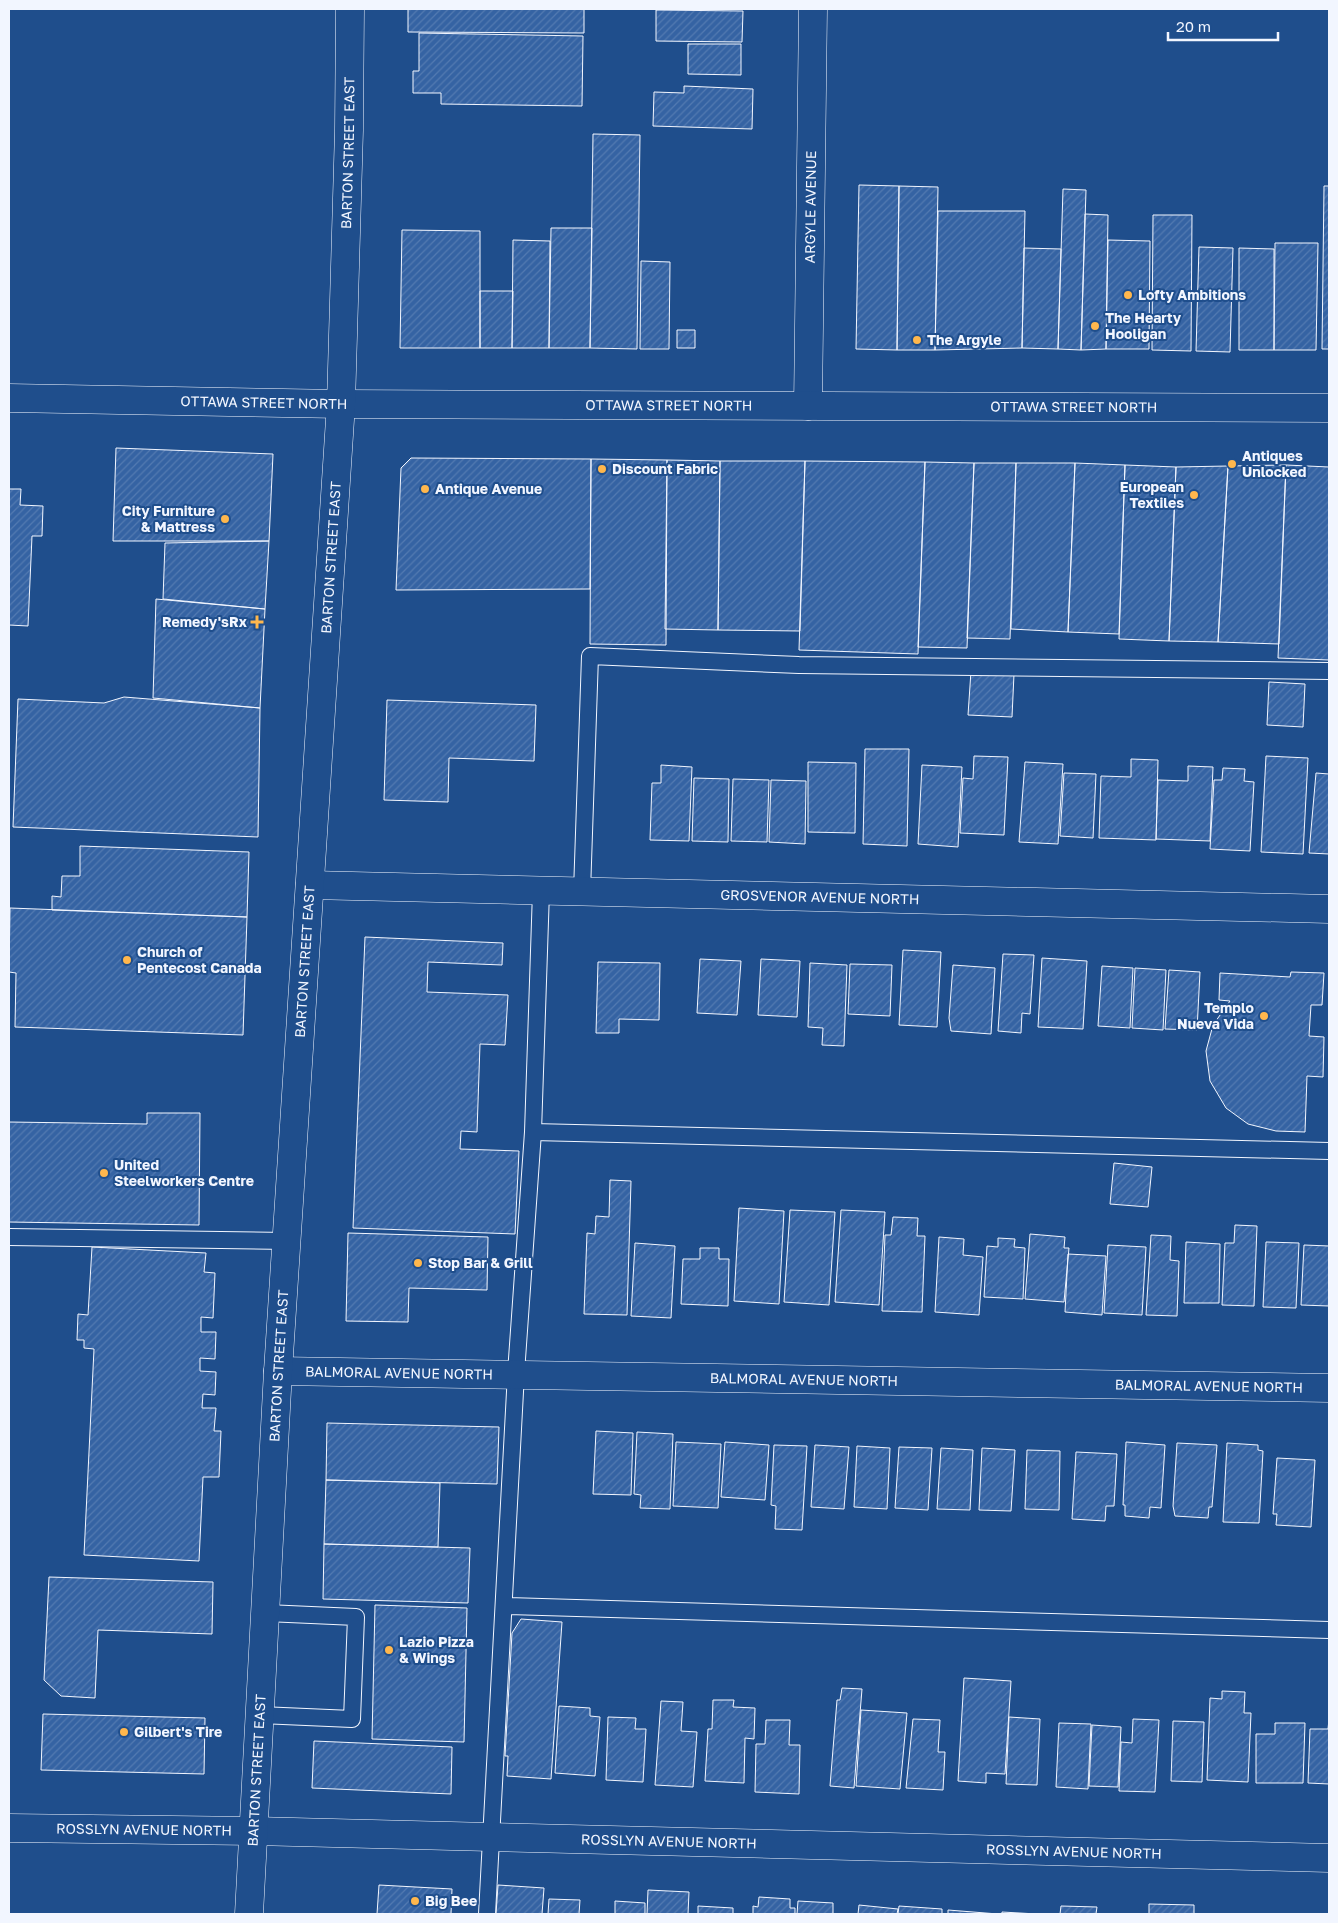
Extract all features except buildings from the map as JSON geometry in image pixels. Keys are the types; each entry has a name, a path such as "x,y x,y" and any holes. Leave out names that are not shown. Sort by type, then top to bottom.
{"street":[{"name":"BARTON STREET EAST","path":"249,1914 278,1371 341,404 349,124 350,9"},
{"name":"ARGYLE AVENUE","path":"808,406 813,9"},
{"name":"OTTAWA STREET NORTH","path":"9,398 341,404 1329,408"},
{"name":"GROSVENOR AVENUE NORTH","path":"310,885 1329,909"},
{"name":"BALMORAL AVENUE NORTH","path":"278,1371 516,1373 1329,1388"},
{"name":"ROSSLYN AVENUE NORTH","path":"9,1828 254,1831 1329,1858"}],"lane":[{"path":"582,892 590,656 799,665 1329,671"},
{"path":"487,1914 516,1373 533,1132 541,891"},
{"path":"533,1132 1329,1150"},
{"path":"9,1237 287,1241"},
{"path":"505,1606 1329,1630"},
{"path":"260,1715 352,1719 356,1617 266,1614"}],"place":[{"name":"Lofty Ambitions","path":"1128,295"},
{"name":"The Hearty Hooligan","path":"1095,326"},
{"name":"The Argyle","path":"917,340"},
{"name":"Antiques Unlocked","path":"1232,464"},
{"name":"Discount Fabric","path":"602,469"},
{"name":"Antique Avenue","path":"425,489"},
{"name":"European Textiles","path":"1194,495"},
{"name":"City Furniture & Mattress","path":"225,519"},
{"name":"Remedy'sRx","path":"257,622"},
{"name":"Church of Pentecost Canada","path":"127,960"},
{"name":"Templo Nueva Vida","path":"1264,1016"},
{"name":"United Steelworkers Centre","path":"104,1173"},
{"name":"Stop Bar & Grill","path":"418,1263"},
{"name":"Lazio Pizza & Wings","path":"389,1650"},
{"name":"Gilbert's Tire","path":"124,1732"},
{"name":"Big Bee","path":"415,1901"}]}
